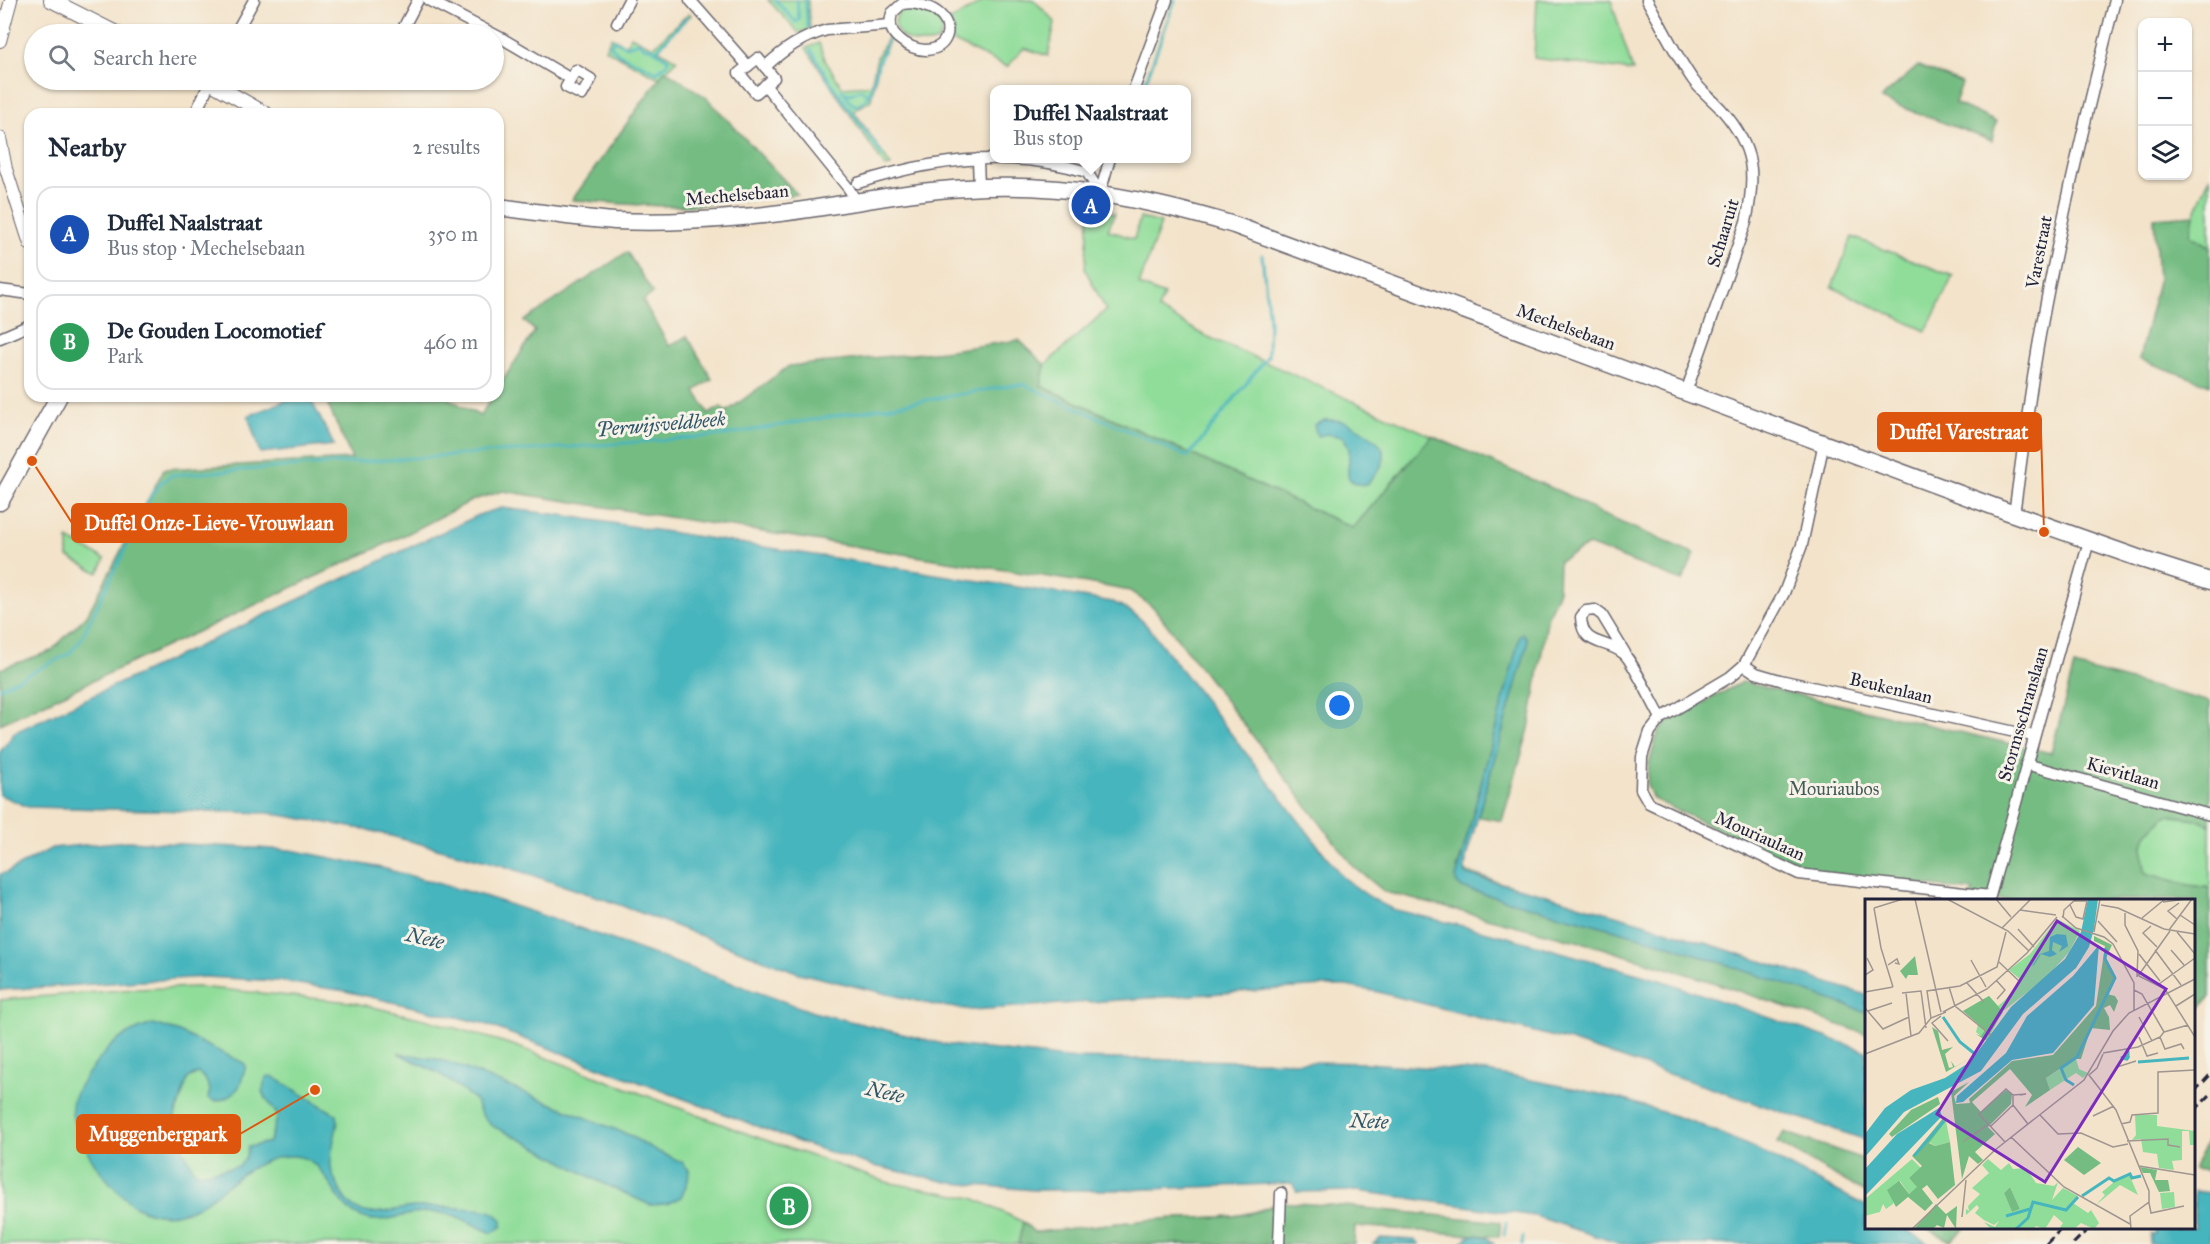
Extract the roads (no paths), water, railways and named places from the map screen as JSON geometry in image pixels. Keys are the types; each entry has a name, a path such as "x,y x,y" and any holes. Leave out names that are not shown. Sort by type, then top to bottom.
{"main road":[{"path":"51,0 98,24"},
{"path":"226,90 256,108"},
{"name":"Mechelsebaan","path":"504,208 615,221 655,222 744,217 856,201 980,188 1058,188 1100,193 1176,208 1234,225 2089,540"},
{"path":"0,502 56,402"},
{"path":"2089,540 2210,581"}],"street":[{"path":"0,41 11,0"},
{"path":"241,24 254,0"},
{"path":"405,24 418,0"},
{"path":"428,0 474,24"},
{"path":"617,23 629,0"},
{"path":"690,0 748,66"},
{"path":"1136,85 1167,0"},
{"name":"Schaaruit","path":"1647,0 1694,81 1723,111 1746,144 1752,171 1751,196 1746,222 1686,392"},
{"name":"Varestraat","path":"2014,514 2041,327 2067,196 2115,0"},
{"path":"895,3 911,3 929,7 945,21 948,37 943,44 936,48 922,50 901,40 892,31 890,25 895,3"},
{"path":"765,67 796,42 818,33 827,30 890,25"},
{"path":"504,40 571,79"},
{"path":"758,58 765,67 774,78 756,93 739,73 758,58"},
{"path":"765,85 849,189 856,201"},
{"path":"197,108 205,90"},
{"path":"0,138 6,169 24,225"},
{"path":"978,159 980,188"},
{"path":"858,183 916,166 990,159"},
{"path":"1043,163 1087,172 1100,193"},
{"path":"1100,193 1109,163"},
{"path":"0,290 24,293"},
{"path":"0,338 24,328"},
{"name":"Mouriaulaan","path":"1824,442 1802,546 1784,593 1744,665 1730,677 1661,718 1650,732 1642,757 1641,789 1649,802 1799,874 1990,896"},
{"name":"Stormsschranslaan","path":"1990,896 2089,540"},
{"path":"1625,653 1589,639 1581,629 1581,617 1586,611 1595,610 1602,615 1625,653 1661,718"},
{"name":"Beukenlaan","path":"1744,665 1756,673 2033,736"},
{"path":"1730,677 1756,673"},
{"name":"Kievitlaan","path":"2026,764 2210,815"},
{"path":"1279,1244 1281,1193"}],"water":[{"path":"282,402 312,402 334,445 260,453 248,416"},
{"path":"1325,420 1353,425 1382,447 1384,459 1382,465 1367,485 1352,482 1349,478 1349,448 1343,437 1327,434 1317,436 1314,425"},
{"path":"502,508 561,515 1113,602 1137,616 1148,627 1341,875 1359,890 1392,909 1508,937 1663,981 1865,1051 1865,1140 1570,1041 1378,992 1346,986 972,1010 934,1005 799,973 604,899 501,865 368,830 268,813 28,807 0,795 0,752 15,732 481,514"},
{"path":"1523,634 1527,640 1527,646 1466,858 1467,875 1533,891 1650,925 1865,995 1865,1012 1663,943 1462,888 1456,882 1520,636"},
{"name":"Nete","path":"128,841 291,850 382,868 487,897 571,925 813,1012 943,1044 1067,1058 1368,1063 1488,1072 1578,1089 1625,1100 1696,1123 1756,1149 1865,1205 1865,1229 1906,1229 1929,1244 1620,1244 1535,1216 1358,1191 1297,1192 1292,1183 1126,1190 1033,1190 952,1183 874,1166 804,1144 482,1023 345,991 278,981 205,977 0,990 0,874 52,848"},
{"path":"153,1024 177,1031 246,1066 238,1089 221,1100 208,1098 210,1090 205,1079 198,1073 188,1078 173,1122 173,1131 194,1170 200,1173 239,1166 245,1159 248,1147 269,1142 278,1116 262,1092 266,1077 272,1076 337,1115 331,1170 346,1200 354,1208 372,1213 425,1207 485,1210 500,1218 502,1226 492,1233 462,1219 438,1212 377,1220 361,1217 342,1203 314,1164 305,1158 293,1156 271,1159 251,1169 215,1195 178,1214 157,1214 133,1205 96,1166 76,1130 72,1108 79,1087 106,1051 129,1033"},
{"path":"398,1053 451,1063 629,1135 682,1162 689,1170 688,1181 681,1197 667,1204 650,1205 596,1180 492,1126 481,1114 475,1100 438,1073"},
{"path":"2195,1191 2210,1193 2210,1244 2149,1244 2151,1234 2154,1234 2156,1229 2195,1229"},
{"path":"1474,1235 1487,1237 1494,1244 1460,1244"},
{"path":"1381,1238 1415,1240 1420,1244 1373,1244"}],"waterway":[{"path":"775,0 796,22 799,19 797,0"},
{"path":"805,0 808,27"},
{"name":"Perwijsveldbeek","path":"1144,85 1175,0"},
{"path":"656,51 644,47 639,42 626,46 614,40 610,45 619,54 657,72 667,64 668,59 656,51 687,17"},
{"path":"872,87 871,90 869,93 868,96 867,98 857,106 851,103 842,90 851,94 860,90 865,92 867,94 868,96 869,97 871,90 873,82 877,68 879,60 889,39"},
{"path":"811,50 831,83 883,156"},
{"name":"Perwijsveldbeek","path":"1113,168 1114,163"},
{"name":"Perwijsveldbeek","path":"0,688 69,654 80,641 152,494 162,482 172,475 725,435 1014,385 1025,385 1188,457 1268,356 1269,320 1262,255"},
{"path":"1504,1235 1506,1223"},
{"path":"1522,1244 1523,1237"}],"railway":[{"path":"2195,1091 2210,1075"},
{"path":"2195,1110 2210,1095"},
{"path":"2046,1244 2061,1229"},
{"path":"2073,1244 2088,1229"}],"place":[{"name":"Duffel Naalstraat","path":"1091,205"},
{"name":"Duffel Onze-Lieve-Vrouwlaan","path":"32,461"},
{"name":"Duffel Varestraat","path":"2044,532"},
{"name":"Muggenbergpark","path":"315,1090"},
{"name":"De Gouden Locomotief","path":"789,1206"}],"park label":[{"name":"Mouriaubos","path":"1834,789"}]}
